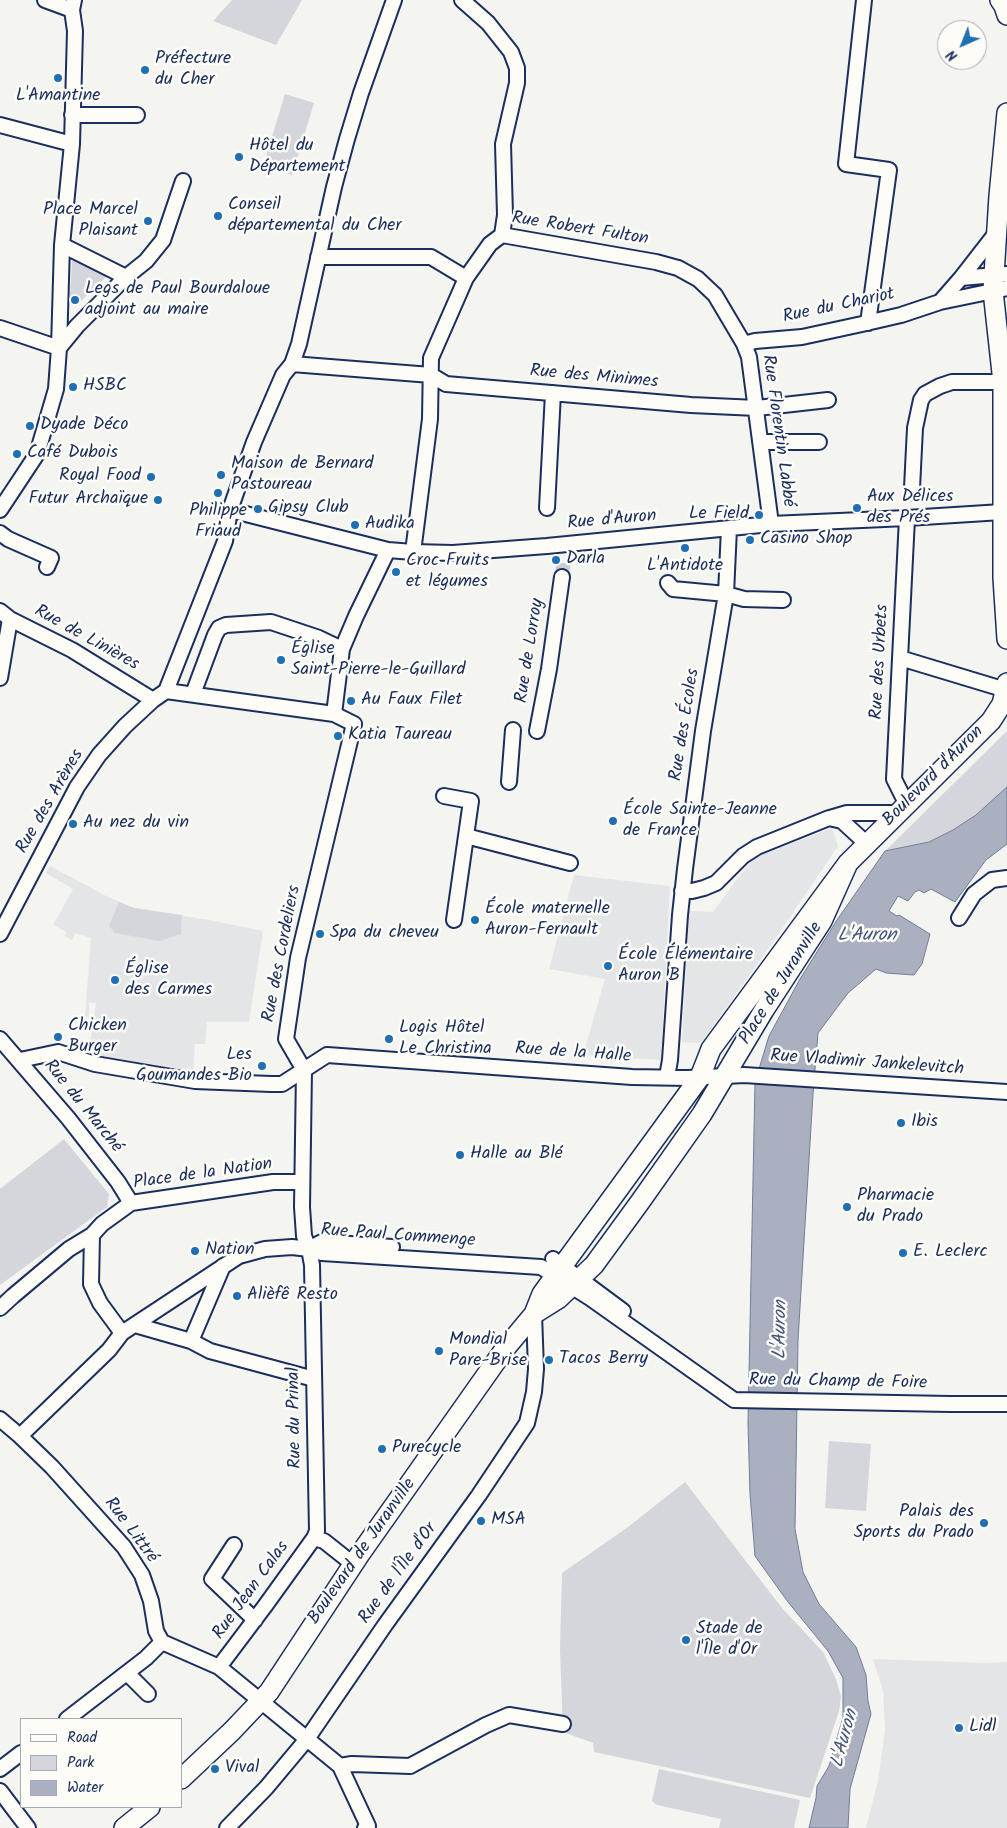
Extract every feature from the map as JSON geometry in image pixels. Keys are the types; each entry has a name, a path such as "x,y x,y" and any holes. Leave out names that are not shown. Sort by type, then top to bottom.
{"main road":[{"path":"1000,0 1007,15"},
{"path":"1007,114 996,233 1000,282 1003,382 1005,522 1002,578 1007,638"},
{"name":"Boulevard d'Auron","path":"848,863 991,721 1002,704 1007,687"},
{"name":"Place de Juranville","path":"559,1265 694,1077 711,1049 848,863"},
{"name":"Place de Juranville","path":"576,1282 594,1265 702,1114 764,1010 822,921 848,863"},
{"name":"Boulevard de Juranville","path":"182,1778 232,1731 269,1692 353,1564 504,1350 534,1314 542,1294 559,1265"},
{"name":"Boulevard de Juranville","path":"534,1314 558,1299 576,1282"},
{"path":"124,1828 149,1808"}],"street":[{"path":"0,510 36,454 56,389 62,245 72,144 74,31 73,5 45,0"},
{"path":"388,550 342,649 334,714 166,691 224,541 230,510 254,442 283,375 292,364 299,344 346,139 394,0"},
{"path":"462,0 488,23 511,52 517,68 517,83 503,144 505,214 502,235"},
{"path":"864,0 846,164 889,170 868,323"},
{"path":"72,115 137,115"},
{"path":"0,125 72,144"},
{"path":"59,348 76,326 126,277 146,261 163,240 183,181"},
{"path":"940,302 996,233"},
{"name":"Rue Robert Fulton","path":"413,552 429,428 431,358 466,278 490,244 502,235 656,262 678,268 698,279 715,295 744,344"},
{"path":"62,245 126,277"},
{"path":"318,257 431,257 466,278"},
{"path":"961,278 1000,282"},
{"name":"Rue du Chariot","path":"744,344 755,341 802,337 868,323 900,315 1000,282"},
{"path":"0,328 59,348"},
{"name":"Rue Florentin Labbé","path":"744,344 749,357 757,408 771,524"},
{"name":"Rue des Minimes","path":"292,364 431,375 446,384 692,405 757,408 828,400"},
{"path":"912,488 915,428 925,394 952,382 1003,382"},
{"path":"547,508 553,393"},
{"path":"760,442 820,442"},
{"name":"Rue d'Auron","path":"230,510 388,550 453,553 564,550 729,528 911,514 1005,522"},
{"name":"Rue des Urbets","path":"903,809 894,779 900,658 911,514"},
{"name":"Rue des Écoles","path":"666,1077 670,1060 682,891 702,741 726,594 729,528"},
{"path":"0,533 8,539 51,558 48,567"},
{"name":"Rue de Lorroy","path":"537,731 549,670 562,577"},
{"path":"668,582 673,589 726,594 744,600 783,600"},
{"path":"0,678 5,615"},
{"name":"Rue de Linières","path":"5,615 72,650 153,700"},
{"path":"193,694 215,635 219,628 226,625 271,622 320,638 342,649"},
{"path":"900,658 1007,687"},
{"name":"Rue des Arènes","path":"0,934 77,787 99,755 125,726 153,700 166,691"},
{"name":"Rue des Cordeliers","path":"304,1070 286,1039 298,958 354,724 334,714"},
{"path":"509,782 514,730"},
{"path":"444,796 471,801 454,920"},
{"path":"682,891 692,891 716,883 743,856 757,847 829,818 847,813 903,809"},
{"path":"829,818 842,821 867,844"},
{"path":"466,836 570,863"},
{"path":"959,918 974,894 992,880 1007,878"},
{"name":"Rue du Marché","path":"0,1039 20,1060 118,1182 131,1202"},
{"name":"Rue de la Halle","path":"20,1060 58,1052 95,1064 195,1081 282,1084 327,1055 632,1077 725,1076"},
{"path":"20,1436 109,1350 122,1333 223,1266 239,1256 265,1249 294,1247 309,1249 304,1236 302,1182 304,1070"},
{"name":"Rue Vladimir Jankelevitch","path":"725,1076 744,1075 1007,1092"},
{"name":"Place de la Nation","path":"0,1308 69,1249 92,1235 102,1224 131,1202 273,1182 302,1182"},
{"path":"92,1235 91,1284 100,1303 122,1333"},
{"name":"Rue Paul Commenge","path":"309,1249 322,1253 541,1267 559,1265"},
{"name":"Rue du Prinal","path":"309,1249 312,1265 317,1531 314,1538"},
{"name":"Rue du Champ de Foire","path":"559,1265 576,1282 735,1398 1007,1404"},
{"path":"191,1341 223,1266"},
{"name":"Rue de l'Île d'Or","path":"227,1828 266,1788 307,1739 384,1625 479,1495 527,1423 534,1392 534,1314"},
{"path":"135,1325 191,1341 210,1351 314,1379"},
{"name":"Rue du Champ de Foire","path":"806,1399 840,1397"},
{"name":"Rue Littré","path":"0,1419 20,1436 90,1508 124,1547 142,1575 151,1601 156,1632 162,1642"},
{"path":"314,1538 324,1541 353,1564"},
{"name":"Rue Jean Calas","path":"219,1667 314,1538"},
{"path":"234,1546 212,1579 255,1620"},
{"path":"68,1718 146,1658 162,1642 219,1667 340,1766 368,1826 365,1828"},
{"path":"127,1673 148,1694"},
{"path":"340,1766 352,1764 410,1766 486,1725 509,1715 563,1724"},
{"path":"0,1769 20,1755"},
{"path":"0,1791 28,1828"}],"shaded area":[{"path":"832,828 838,846 778,935 701,1043 682,1042 689,911 713,912 740,875 756,857"},
{"path":"50,866 104,895 134,908 263,931 249,1022 207,1022 205,1044 195,1044 193,1073 132,1065 84,1054 86,1042 90,1044 96,1003 89,1002 89,1017 85,1017 91,938 75,933 72,940 65,936 67,932 53,925 73,889 46,873"},
{"name":"École Élémentaire Auron B","path":"574,875 670,886 661,1060 583,1055 605,979 549,969"},
{"path":"873,1659 983,1663 1007,1662 1007,1828 866,1828 878,1781 885,1730 883,1691"}],"green space":[{"path":"232,0 302,0 276,45 213,21"},
{"path":"285,94 314,103 292,175 263,166"},
{"path":"74,260 105,276 80,302 70,297 72,261"},
{"path":"1007,731 1007,787 976,815 953,830 929,842 885,851"},
{"path":"119,902 134,908 182,915 181,934 160,941 115,933 109,926"},
{"path":"64,1139 109,1194 107,1207 0,1285 0,1189"},
{"path":"829,1441 871,1444 866,1511 825,1508"},
{"name":"Stade de l'Île d'Or","path":"685,1482 782,1608 823,1652 836,1679 841,1697 839,1711 810,1798 594,1752 593,1743 563,1732 560,1649 562,1573 628,1527"},
{"path":"659,1769 800,1800 794,1828 719,1828 721,1819 657,1805 652,1801"}],"water":[{"name":"L'Auron","path":"1007,787 1007,844 986,860 955,902 931,889 924,893 919,890 908,901 898,896 889,911 930,934 922,964 914,975 886,973 876,969 848,993 818,1033 798,1340 795,1529 803,1572 819,1604 856,1647 866,1675 871,1714 850,1789 848,1828 809,1828 817,1786 829,1766 843,1717 843,1678 828,1651 788,1602 755,1556 750,1494 748,1423 755,1082 769,1036 800,979 837,920 885,851 929,842 953,830 976,815"}],"tunnel":[{"path":"912,488 912,507"},
{"path":"562,577 564,556"}],"place":[{"name":"Préfecture du Cher","path":"145,70"},
{"name":"L'Amantine","path":"58,78"},
{"name":"Hôtel du Département","path":"239,157"},
{"name":"Conseil départemental du Cher","path":"218,216"},
{"name":"Place Marcel Plaisant","path":"148,221"},
{"name":"Legs de Paul Bourdaloue adjoint au maire","path":"75,300"},
{"name":"HSBC","path":"73,387"},
{"name":"Dyade Déco","path":"30,426"},
{"name":"Café Dubois","path":"17,454"},
{"name":"Maison de Bernard Pastoureau","path":"221,475"},
{"name":"Royal Food","path":"151,477"},
{"name":"Philippe Friaud","path":"218,493"},
{"name":"Futur Archaïque","path":"158,500"},
{"name":"Aux Délices des Prés","path":"857,508"},
{"name":"Gipsy Club","path":"258,509"},
{"name":"Le Field","path":"759,515"},
{"name":"Audika","path":"355,525"},
{"name":"Casino Shop","path":"750,540"},
{"name":"L'Antidote","path":"685,548"},
{"name":"Darla","path":"556,560"},
{"name":"Croc Fruits et légumes","path":"396,572"},
{"name":"Église Saint-Pierre-le-Guillard","path":"281,660"},
{"name":"Au Faux Filet","path":"351,701"},
{"name":"Katia Taureau","path":"338,736"},
{"name":"École Sainte-Jeanne de France","path":"613,821"},
{"name":"Au nez du vin","path":"73,824"},
{"name":"École maternelle Auron-Fernault","path":"475,920"},
{"name":"Spa du cheveu","path":"320,934"},
{"name":"École Élémentaire Auron B","path":"608,966"},
{"name":"Église des Carmes","path":"115,980"},
{"name":"Chicken Burger","path":"58,1037"},
{"name":"Logis Hôtel Le Christina","path":"389,1039"},
{"name":"Les Goumandes Bio","path":"262,1066"},
{"name":"Ibis","path":"901,1123"},
{"name":"Halle au Blé","path":"460,1155"},
{"name":"Pharmacie du Prado","path":"847,1207"},
{"name":"Nation","path":"195,1251"},
{"name":"E. Leclerc","path":"903,1253"},
{"name":"Alièfê Resto","path":"237,1296"},
{"name":"Mondial Pare-Brise","path":"439,1351"},
{"name":"Tacos Berry","path":"549,1360"},
{"name":"Purecycle","path":"382,1449"},
{"name":"MSA","path":"481,1521"},
{"name":"Palais des Sports du Prado","path":"984,1523"},
{"name":"Stade de l'Île d'Or","path":"686,1640"},
{"name":"Lidl","path":"959,1728"},
{"name":"Vival","path":"215,1769"}]}
